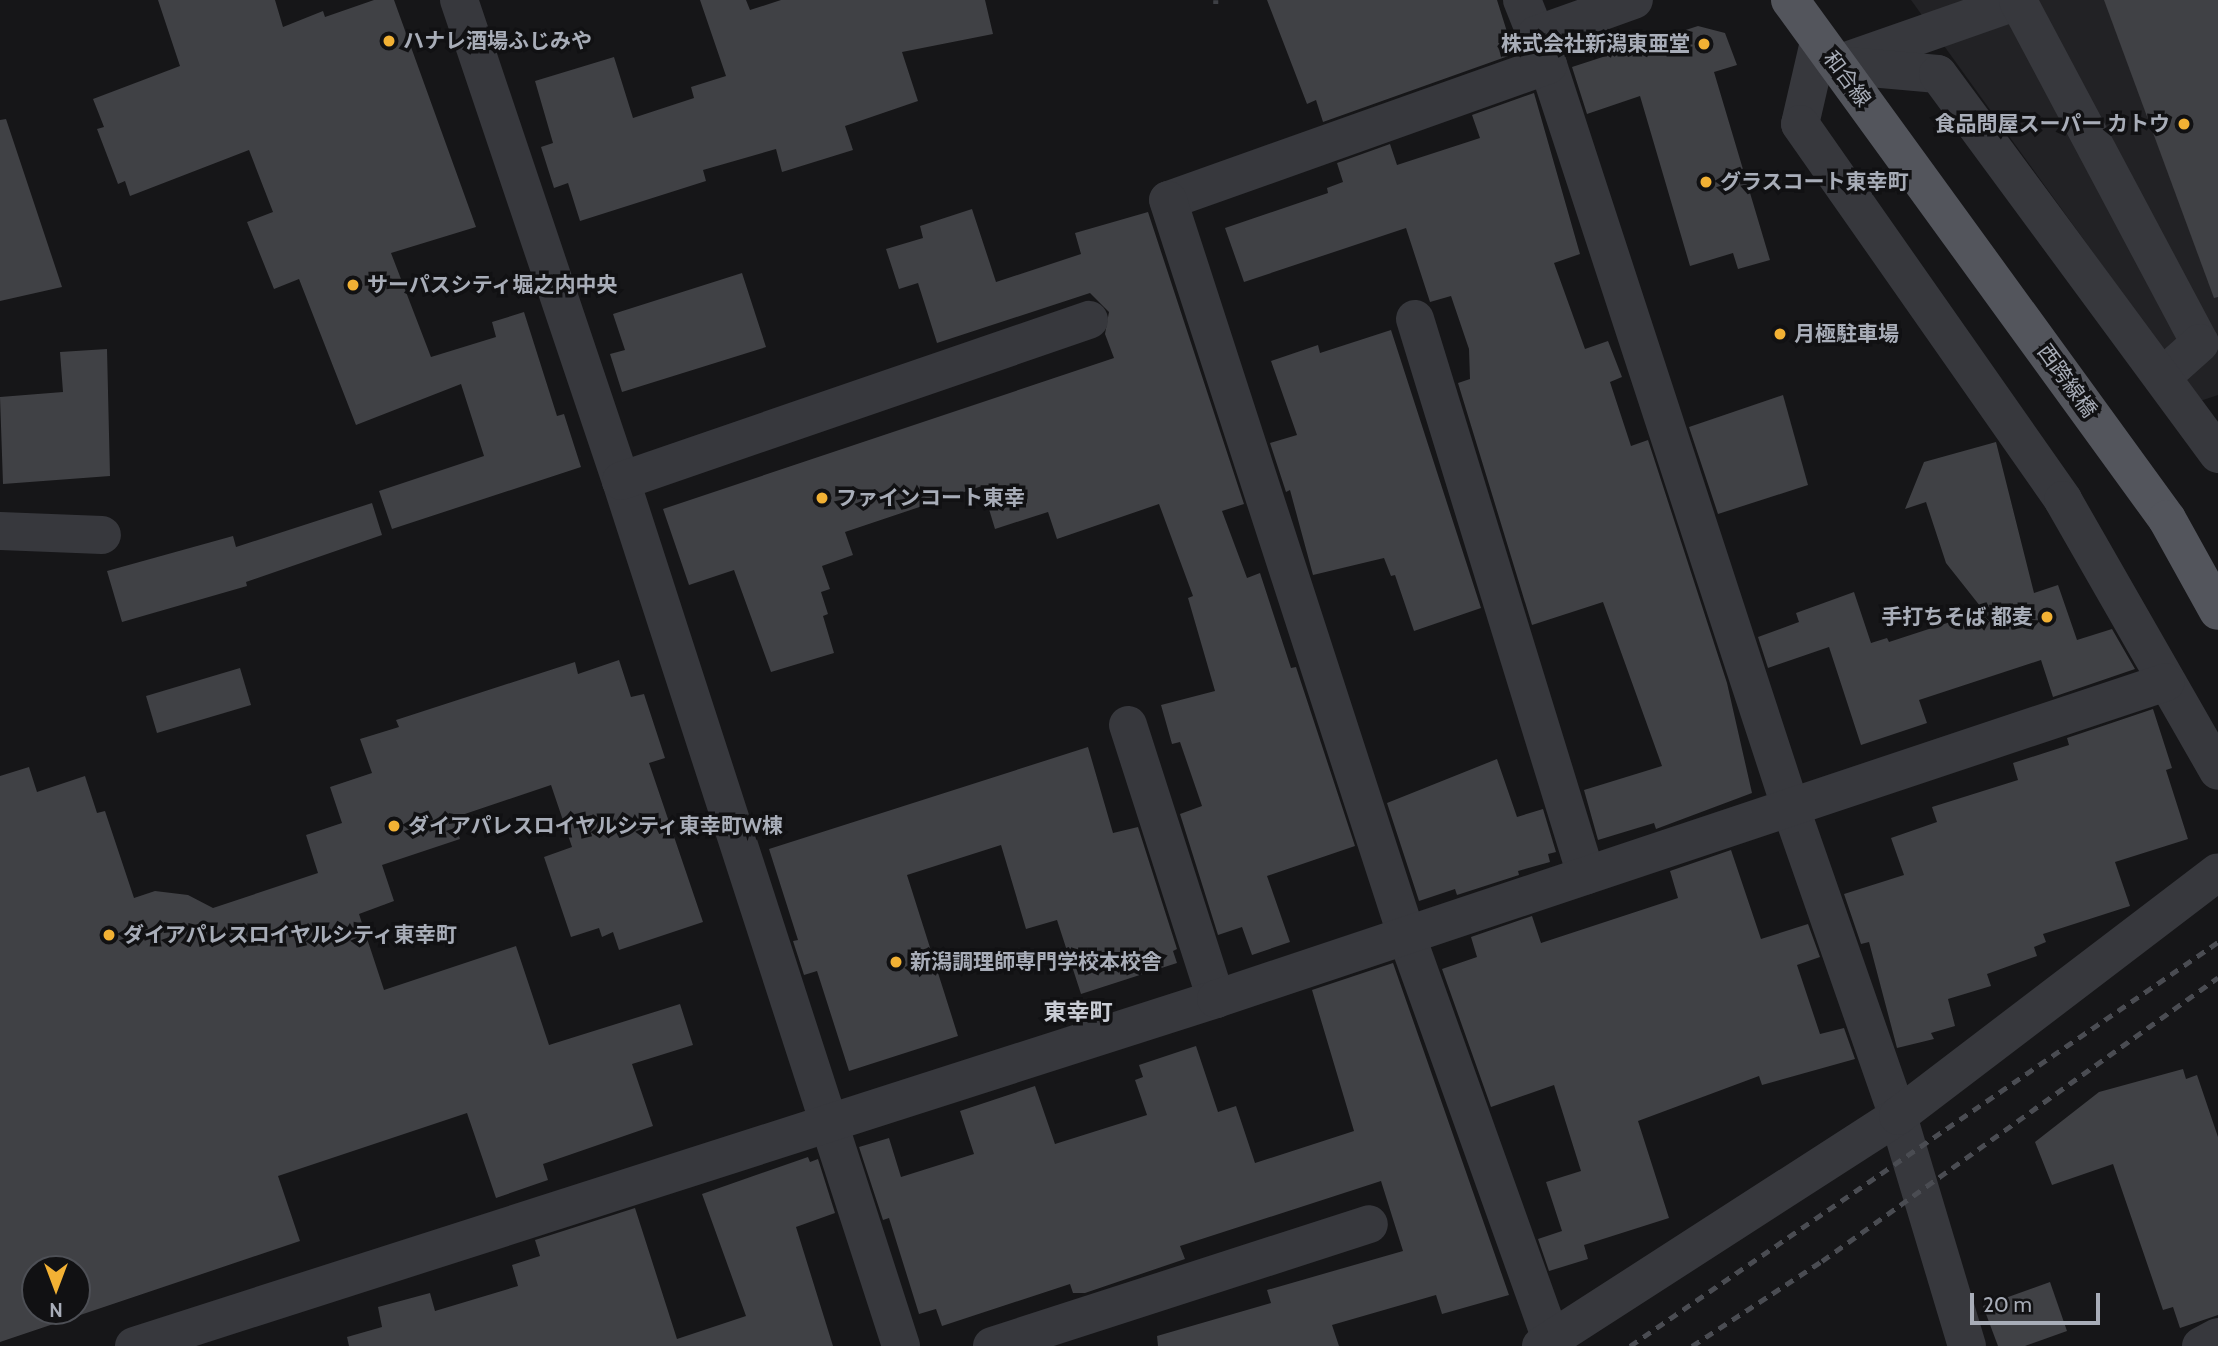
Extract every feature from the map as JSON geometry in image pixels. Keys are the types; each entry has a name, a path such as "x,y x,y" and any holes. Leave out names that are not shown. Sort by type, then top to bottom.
{"main road":[{"name":"和合線","path":"1790,0 1906,157"},
{"name":"西跨線橋","path":"1906,157 2167,519 2218,611"}],"street":[{"path":"459,0 621,481 901,1346"},
{"path":"1522,0 1542,50 1791,809 1898,1116 1967,1346"},
{"path":"1634,0 1542,50 1168,200 1407,937 1546,1343 1898,1116 2218,872"},
{"path":"1828,54 2018,1 2209,341 2162,377"},
{"path":"1828,54 1938,74 2218,454"},
{"path":"1828,54 1800,124 2063,500 2218,771"},
{"path":"1415,319 1587,875"},
{"path":"621,481 1088,320"},
{"path":"0,531 102,535"},
{"path":"134,1346 1407,937 2166,682"},
{"path":"1128,726 1216,999"},
{"path":"992,1346 1369,1224"},
{"path":"2201,1346 2218,1338"}],"shaded area":[{"path":"1911,0 2218,0 2218,395 2200,401"}],"building":[{"path":"158,0 275,0 283,27 323,11 325,17 374,0 394,0 476,227 391,253 431,357 496,337 492,322 524,312 557,416 564,414 581,467 392,529 379,491 484,456 461,384 356,425 299,279 274,289 247,222 273,212 249,150 130,196 125,181 118,184 97,129 104,127 93,99 180,66"},
{"path":"700,0 746,0 750,10 781,0 985,0 993,34 902,52 918,101 845,126 853,150 782,172 776,149 703,170 706,181 580,221 568,183 554,188 541,147 553,143 535,81 614,57 633,118 694,98 691,87 726,76"},
{"path":"1267,0 1497,0 1514,54 1323,122 1316,100 1307,104"},
{"name":"食品問屋スーパー カトウ","path":"2104,0 2218,0 2218,297 2214,298"},
{"path":"1698,26 1725,33 1737,65 1714,72 1770,260 1738,269 1733,253 1690,266 1640,96 1587,114 1572,67"},
{"path":"1534,93 1580,254 1554,263 1585,349 1608,341 1622,377 1610,382 1631,446 1648,440 1727,683 1752,793 1656,829 1654,823 1598,840 1584,790 1662,766 1603,602 1532,625 1458,383 1470,379 1469,349 1451,296 1430,302 1406,228 1244,282 1225,228 1328,193 1327,188 1343,182 1337,163 1390,144 1397,165 1480,138 1472,115"},
{"path":"6,119 62,287 0,301 0,120"},
{"path":"972,209 996,282 1081,254 1075,233 1148,212 1244,504 1222,511 1247,578 1260,573 1291,668 1296,667 1355,846 1267,876 1290,942 1252,955 1242,927 1218,935 1180,814 1202,806 1180,742 1172,744 1161,705 1215,691 1188,598 1193,596 1159,504 1057,539 1048,512 995,529 982,486 845,532 853,555 822,566 830,589 821,592 828,614 823,616 834,653 771,672 734,570 689,585 663,509 1114,358 1105,334 1109,312 1090,293 937,343 918,283 899,289 886,249 923,238 920,226"},
{"path":"742,273 766,347 622,392 610,354 625,350 613,314"},
{"path":"1391,330 1481,608 1414,631 1395,575 1391,576 1384,558 1313,575 1290,490 1286,492 1270,443 1297,435 1271,361 1318,345 1320,353"},
{"path":"107,349 110,476 3,484 0,397 63,392 60,352"},
{"path":"1783,395 1808,485 1718,514 1689,427"},
{"path":"1996,442 2034,593 2058,585 2077,640 2112,629 2135,669 2053,697 2041,660 1919,700 1927,723 1861,745 1829,647 1768,668 1758,637 1799,622 1796,613 1854,592 1871,643 1887,638 1889,642 1984,611 1946,563 1926,502 1905,509 1924,462"},
{"path":"372,503 382,535 246,582 247,586 122,622 107,571 233,536 236,547"},
{"path":"619,660 631,697 644,694 665,758 649,763 703,922 619,950 613,932 602,937 599,928 571,937 544,857 572,847 551,785 453,818 460,839 382,865 394,901 359,914 384,990 516,946 549,1045 680,1004 693,1045 632,1064 653,1126 543,1164 548,1180 496,1198 467,1113 278,1176 300,1241 91,1311 91,1255 21,1255 21,1325 50,1325 0,1342 0,776 29,767 37,792 85,776 97,813 105,811 134,898 155,891 188,895 213,908 318,873 306,835 342,823 330,787 372,773 360,739 399,727 396,720 575,662 578,674"},
{"path":"240,668 251,705 157,733 146,696"},
{"path":"2153,709 2172,768 2166,770 2188,839 2115,862 2130,906 2043,934 2046,942 2034,947 2037,956 1987,974 1991,986 1948,999 1955,1026 1931,1033 1934,1039 1897,1048 1869,942 1861,944 1844,894 1904,875 1891,838 1937,822 1932,807 2018,780 2013,763 2069,745 2067,738"},
{"path":"1088,747 1113,833 1138,827 1177,949 1173,951 1177,963 1081,994 1057,920 1026,929 1001,845 907,875 958,1036 849,1071 817,971 804,975 793,941 798,940 769,849"},
{"path":"1497,759 1517,817 1543,809 1556,852 1548,854 1550,862 1518,871 1519,875 1457,895 1455,889 1419,901 1387,803"},
{"path":"1731,850 1761,939 1808,924 1820,957 1797,965 1820,1034 1844,1028 1855,1059 1762,1085 1759,1076 1638,1121 1669,1218 1584,1245 1588,1259 1549,1271 1538,1239 1562,1231 1546,1182 1581,1171 1554,1085 1491,1107 1442,969 1477,957 1471,937 1532,916 1541,943 1678,898 1670,871"},
{"path":"1393,963 1509,1295 1442,1314 1436,1295 1332,1325 1339,1346 1158,1346 1157,1336 1271,1303 1267,1290 1403,1251 1381,1181 1180,1246 1185,1259 1085,1293 1073,1293 1070,1284 942,1326 936,1309 919,1314 889,1218 883,1220 859,1147 889,1138 901,1177 974,1154 960,1111 1035,1086 1055,1144 1147,1115 1135,1080 1143,1077 1139,1065 1196,1046 1218,1112 1236,1106 1255,1163 1354,1131 1312,990"},
{"path":"2183,1069 2186,1079 2197,1075 2218,1137 2218,1315 2180,1328 2173,1307 2163,1310 2113,1164 2052,1185 2035,1142 2099,1092"},
{"path":"808,1157 810,1162 818,1159 835,1213 796,1227 833,1346 349,1346 347,1337 382,1327 378,1307 430,1293 435,1311 518,1286 512,1265 540,1256 535,1240 635,1208 677,1339 746,1316 702,1194"},
{"path":"2050,1282 2067,1331 2025,1346 1998,1346 1983,1306"}],"railway":[{"path":"1630,1346 2218,942"},
{"path":"1692,1346 1822,1261 2218,977"}],"place":[{"name":"ハナレ酒場ふじみや","path":"389,41"},
{"name":"株式会社新潟東亜堂","path":"1704,44"},
{"name":"食品問屋スーパー カトウ","path":"2184,124"},
{"name":"グラスコート東幸町","path":"1706,182"},
{"name":"サーパスシティ堀之内中央","path":"353,285"},
{"name":"月極駐車場","path":"1780,334"},
{"name":"ファインコート東幸","path":"822,498"},
{"name":"手打ちそば 都麦","path":"2047,617"},
{"name":"ダイアパレスロイヤルシティ東幸町W棟","path":"394,826"},
{"name":"ダイアパレスロイヤルシティ東幸町","path":"109,935"},
{"name":"新潟調理師専門学校本校舎","path":"896,962"}],"district":[{"name":"東幸町","path":"1078,1012"}]}
